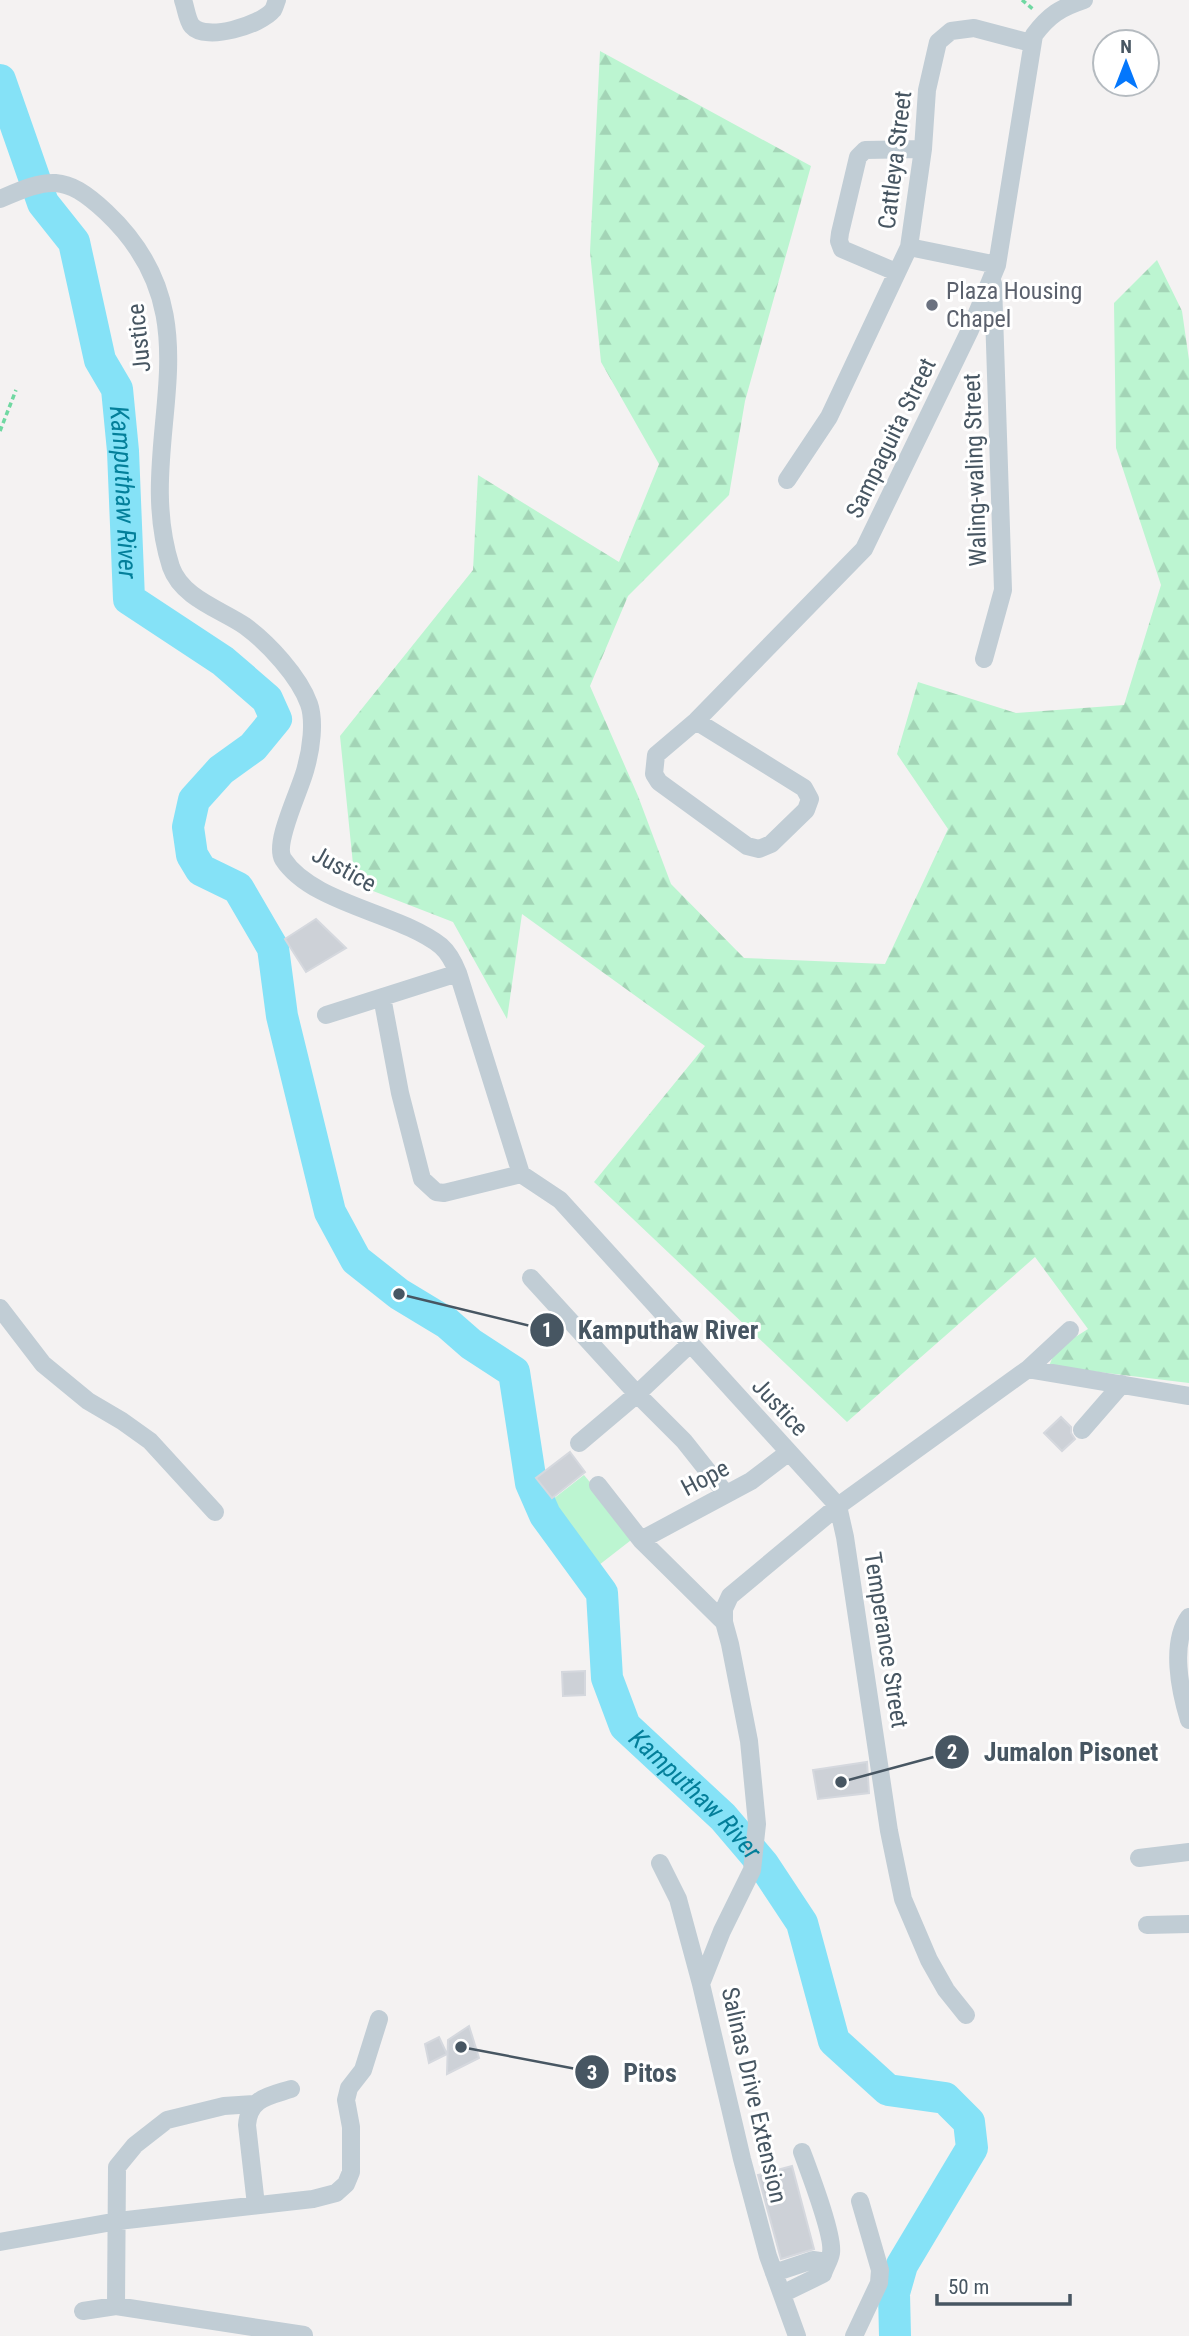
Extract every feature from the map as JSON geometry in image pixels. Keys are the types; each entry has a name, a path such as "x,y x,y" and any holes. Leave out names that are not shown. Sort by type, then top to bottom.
{"street":[{"path":"183,0 190,25 201,33 217,33 257,22 273,9 277,0"},
{"name":"Sampaguita Street","path":"696,721 804,789 810,799 806,810 771,844 759,849 747,846 659,782 654,774 656,755 696,721 864,549 964,342 995,271 1031,43 1045,19 1066,6 1084,0"},
{"name":"Cattleya Street","path":"788,480 829,417 909,247 923,149 927,90 938,42 951,31 974,28 1031,43"},
{"path":"896,272 842,249 840,233 858,157 865,150 874,148 923,149"},
{"name":"Justice","path":"0,199 50,181 67,185 92,199 116,222 144,261 161,296 169,342 167,405 160,460 162,523 172,568 180,584 194,596 246,627 287,666 309,705 310,741 306,768 280,844 282,858 313,886 414,931 441,946 458,973 521,1174 559,1200 838,1506"},
{"path":"909,247 995,271"},
{"name":"Waling-waling Street","path":"984,660 1003,590 995,271"},
{"path":"326,1015 458,973"},
{"path":"382,997 400,1093 422,1179 436,1192 444,1193 521,1174"},
{"path":"530,1278 684,1441 726,1494"},
{"path":"0,1308 43,1364 88,1401 150,1441 215,1512"},
{"path":"724,1622 724,1609 730,1595 838,1506 1028,1369 1070,1330"},
{"path":"579,1443 690,1344"},
{"path":"1028,1369 1189,1396"},
{"path":"1082,1430 1122,1384"},
{"name":"Hope","path":"641,1540 751,1481 789,1452"},
{"path":"598,1485 641,1540 724,1622"},
{"name":"Temperance Street","path":"838,1506 902,1899 929,1960 946,1990 966,2015"},
{"path":"1189,1617 1182,1627 1178,1668 1189,1720"},
{"name":"Salinas Drive Extension","path":"724,1622 749,1741 757,1824 752,1870 722,1931 701,1984 742,2159 774,2273 797,2336"},
{"path":"1139,1858 1189,1852"},
{"path":"660,1863 678,1899 701,1984"},
{"path":"1147,1924 1189,1924"},
{"path":"0,2242 118,2221 313,2199 336,2193 346,2184 351,2172 351,2127 346,2100 349,2088 363,2070 379,2020"},
{"path":"116,2306 117,2166 135,2145 167,2120 224,2106 254,2104 291,2089"},
{"path":"254,2104 248,2114 247,2125 256,2205"},
{"path":"782,2294 823,2274 831,2256 831,2245 802,2152"},
{"path":"854,2336 879,2283 880,2270 860,2201"},
{"path":"774,2273 813,2260 827,2262"},
{"path":"83,2311 116,2306 304,2335"}],"path":[{"path":"0,431 16,390"}],"green space":[{"path":"600,51 811,166 745,401 729,495 628,596 590,686 638,796 671,884 744,958 885,964 948,829 897,754 918,682 1016,713 1124,705 1161,585 1116,448 1114,303 1157,260 1182,311 1189,360 1189,1383 1049,1366 1056,1349 1088,1329 1035,1257 847,1422 594,1182 705,1046 522,914 507,1019 453,922 355,884 340,736 473,570 478,475 619,562 659,464 601,362 590,252"},
{"path":"584,1475 635,1537 599,1565 548,1503"}],"building":[{"path":"316,919 346,948 306,972 285,939"},
{"path":"1061,1417 1071,1427 1075,1439 1062,1451 1044,1433"},
{"path":"570,1452 585,1472 552,1498 536,1478"},
{"path":"585,1671 585,1695 563,1696 562,1672"},
{"path":"867,1762 869,1793 818,1799 813,1770"},
{"path":"469,2026 479,2058 447,2074 448,2040"},
{"path":"439,2037 447,2054 429,2063 425,2044"},
{"path":"792,2166 814,2249 781,2259 758,2175"}],"waterway":[{"name":"Kamputhaw River","path":"0,80 43,203 74,242 100,360 117,389 123,451 129,599 223,661 267,699 276,719 253,747 221,770 194,800 188,827 192,855 201,870 238,888 273,948 282,1016 330,1212 356,1260 399,1294 447,1323 471,1344 514,1372 531,1483 545,1515 602,1593 607,1678 625,1726 723,1817 763,1864 802,1923 834,2041 888,2090 945,2098 969,2122 972,2148 902,2265 894,2293 895,2336"}],"place":[{"name":"Plaza Housing Chapel","path":"932,305"},
{"name":"Kamputhaw River","path":"399,1294"},
{"name":"Jumalon Pisonet","path":"841,1782"},
{"name":"Pitos","path":"461,2047"}]}
